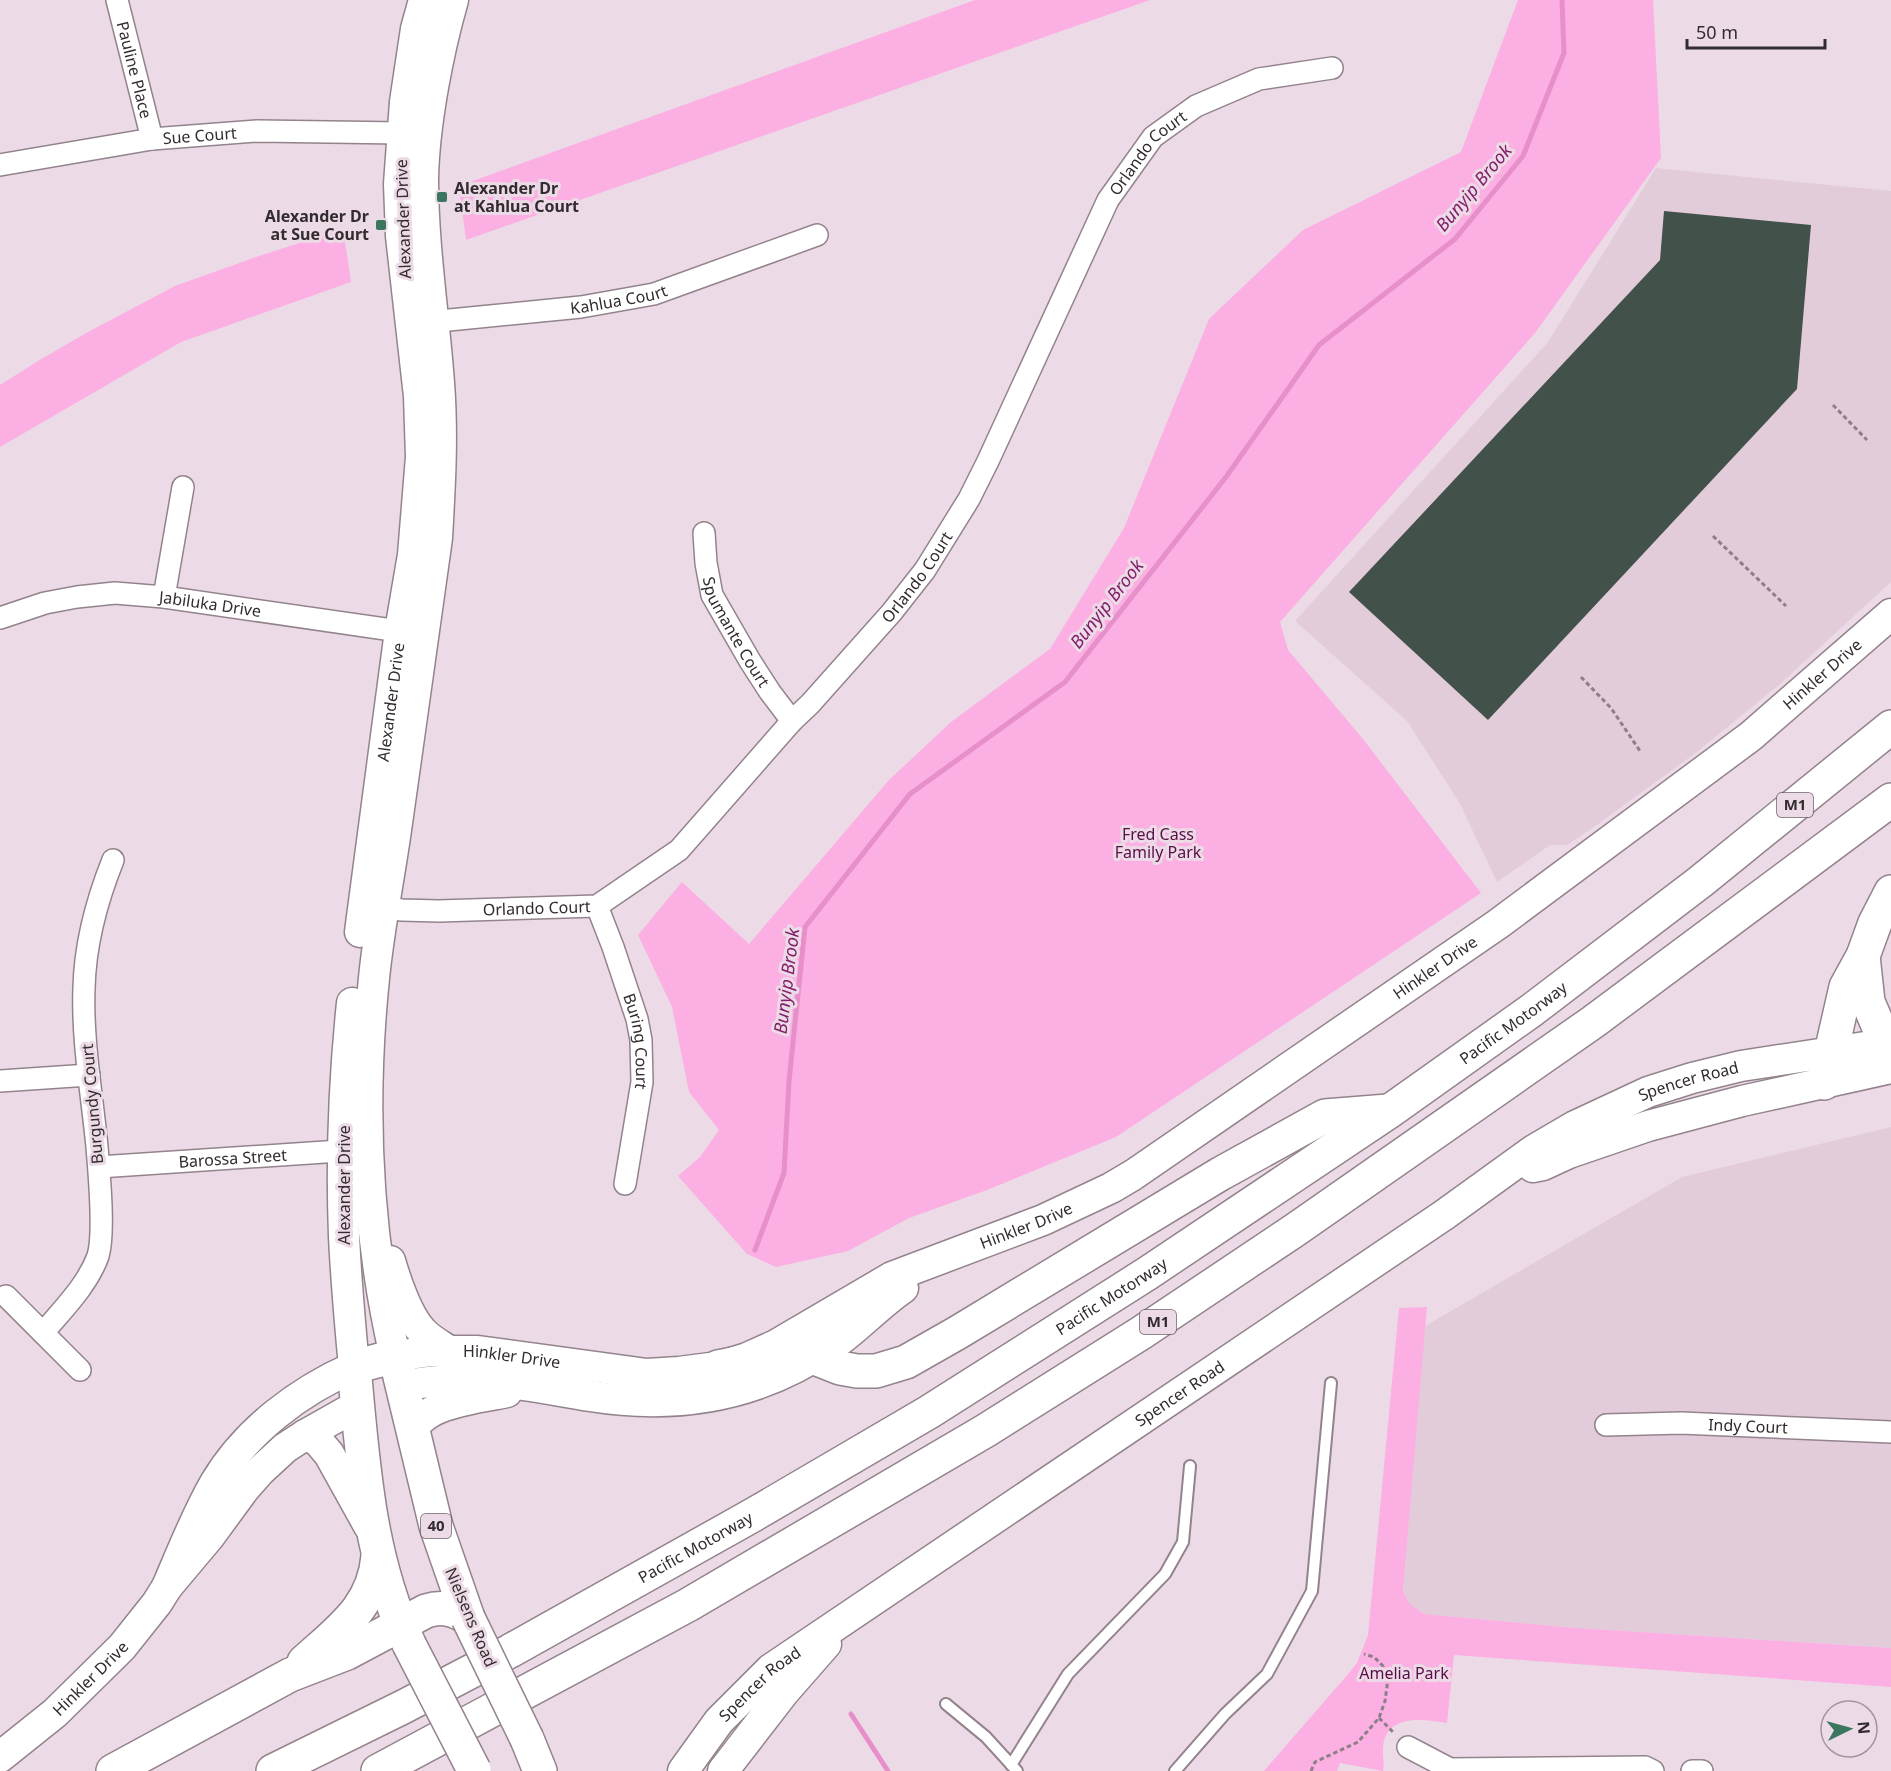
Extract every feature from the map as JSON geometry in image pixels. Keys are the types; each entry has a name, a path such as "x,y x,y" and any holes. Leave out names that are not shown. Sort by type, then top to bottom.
{"main road":[{"name":"Pacific Motorway","path":"273,1771 510,1651 753,1515 928,1412 1148,1273 1389,1111 1532,1010 1700,882 1891,727"},
{"name":"M1","path":"378,1771 688,1605 985,1431 1141,1333 1295,1230 1593,1022 1891,800"},
{"path":"1828,1068 1846,987 1863,956 1875,923 1891,892"},
{"path":"1863,956 1868,1002 1889,1052"},
{"path":"718,1367 795,1352 840,1368 864,1372 876,1371 906,1362 1220,1174 1325,1116 1389,1111"},
{"name":"Hinkler Drive","path":"354,1368 398,1371"},
{"name":"Alexander Drive","path":"354,1368 358,1405"},
{"name":"Hinkler Drive","path":"358,1405 376,1395 398,1371"},
{"name":"Nielsens Road","path":"398,1371 436,1526 468,1618 532,1751"},
{"name":"40","path":"358,1405 364,1479 375,1544 405,1634 474,1771"},
{"path":"290,1675 338,1631 360,1607 373,1586 375,1544"},
{"path":"113,1771 290,1675 405,1634 426,1611 439,1608 452,1609 468,1618"}],"street":[{"name":"Pauline Place","path":"117,0 152,139"},
{"name":"Alexander Drive","path":"354,1368 344,1234 359,1158 370,1023 373,906 396,831 411,633 437,538 441,474 439,384 400,236 399,184 402,133 409,69 424,0"},
{"name":"Alexander Drive","path":"421,322 425,237 423,178 427,132 443,39 453,0"},
{"name":"Orlando Court","path":"373,906 439,911 597,906 679,850 792,721 892,612 925,570 954,524 988,461 1108,200 1153,137 1196,106 1259,79 1332,68"},
{"name":"Sue Court","path":"0,165 152,139 257,131 402,133"},
{"name":"Kahlua Court","path":"421,322 581,307 654,294 818,235"},
{"path":"164,597 183,487"},
{"name":"Spumante Court","path":"704,533 706,563 712,595 750,661 792,721"},
{"name":"Jabiluka Drive","path":"0,618 45,603 115,593 164,597 411,633"},
{"name":"Hinkler Drive","path":"398,1371 421,1352 449,1351 490,1353 647,1374 718,1367 747,1358 776,1345 903,1273 1043,1220 1096,1196 1133,1175 1498,924 1751,736 1891,614"},
{"name":"Burgundy Court","path":"43,1333 81,1288 98,1256 101,1239 99,1167 84,1016 86,964 93,923 113,860"},
{"name":"Buring Court","path":"597,906 637,1019 641,1040 642,1083 625,1184"},
{"name":"Spencer Road","path":"683,1771 719,1721 771,1668 1444,1215 1533,1150 1575,1126 1647,1092 1692,1078 1741,1066 1828,1068 1889,1052"},
{"path":"0,1081 89,1075"},
{"name":"Alexander Drive","path":"359,1158 378,1273 398,1371"},
{"path":"359,1158 388,1254 415,1322 422,1332 449,1351"},
{"name":"Barossa Street","path":"99,1167 359,1158"},
{"name":"Hinkler Drive","path":"398,1371 438,1380 493,1380 630,1401 705,1398 755,1384 814,1358 855,1328 896,1292 942,1260"},
{"path":"6,1296 80,1370"},
{"name":"Hinkler Drive","path":"0,1757 55,1713 92,1678 122,1647 157,1604 216,1482 252,1436 294,1401 334,1376 354,1368"},
{"path":"413,1431 420,1420 430,1412 443,1407 536,1386"},
{"name":"Hinkler Drive","path":"167,1587 260,1471 285,1448 305,1434 358,1405"},
{"name":"Indy Court","path":"1606,1425 1681,1423 1891,1432"},
{"path":"305,1434 318,1441 329,1454 375,1544"},
{"name":"Spencer Road","path":"723,1771 784,1692 852,1615"},
{"path":"668,1771 719,1721"},
{"path":"1408,1748 1450,1770 1645,1767 1653,1771"},
{"path":"532,1751 554,1771"},
{"path":"1692,1771 1702,1771"}],"lane":[{"path":"1175,1771 1224,1714 1267,1674 1312,1591 1331,1383"},
{"path":"946,1704 986,1737 1014,1768 1068,1674 1165,1574 1183,1542 1190,1466"}],"path":[{"path":"1833,405 1867,440"},
{"path":"1713,536 1786,606"},
{"path":"1581,676 1611,708 1640,750"},
{"path":"1311,1771 1315,1762 1358,1742 1379,1718 1385,1701 1388,1679 1383,1666 1374,1657 1364,1654"}],"shaded area":[{"path":"1656,168 1891,191 1891,582 1780,684 1697,752 1567,845 1550,845 1497,882 1459,802 1407,721 1295,621 1548,342"},
{"path":"1891,1127 1891,1648 1563,1627 1424,1614 1409,1603 1403,1591 1425,1326 1682,1177"}],"green space":[{"path":"975,0 1150,0 466,240 459,186"},
{"name":"Fred Cass Family Park","path":"1518,0 1653,0 1661,158 1535,333 1280,622 1288,650 1363,739 1481,893 1116,1137 987,1190 909,1218 848,1251 776,1267 747,1254 678,1176 700,1157 719,1130 689,1092 672,1007 638,935 682,882 749,944 889,780 951,722 1050,649 1124,528 1209,319 1303,230 1461,152"},
{"path":"343,229 351,282 181,342 0,447 0,385 88,332 175,286"},
{"name":"Amelia Park","path":"1427,1307 1403,1591 1409,1603 1424,1614 1563,1627 1891,1648 1891,1687 1454,1655 1447,1723 1428,1720 1407,1721 1391,1729 1385,1737 1383,1771 1340,1763 1337,1771 1264,1771 1357,1663 1368,1635 1399,1308"}],"building":[{"path":"1664,211 1811,225 1797,389 1488,720 1349,592 1660,260"}],"waterway":[{"name":"Bunyip Brook","path":"755,1250 784,1173 789,1081 805,927 910,794 1065,682 1226,477 1319,345 1455,239 1523,156 1564,53 1562,0"},
{"name":"Bunyip Brook","path":"851,1714 888,1771"}],"place":[{"name":"Alexander Dr at Kahlua Court","path":"442,197"},
{"name":"Alexander Dr at Sue Court","path":"381,225"}]}
